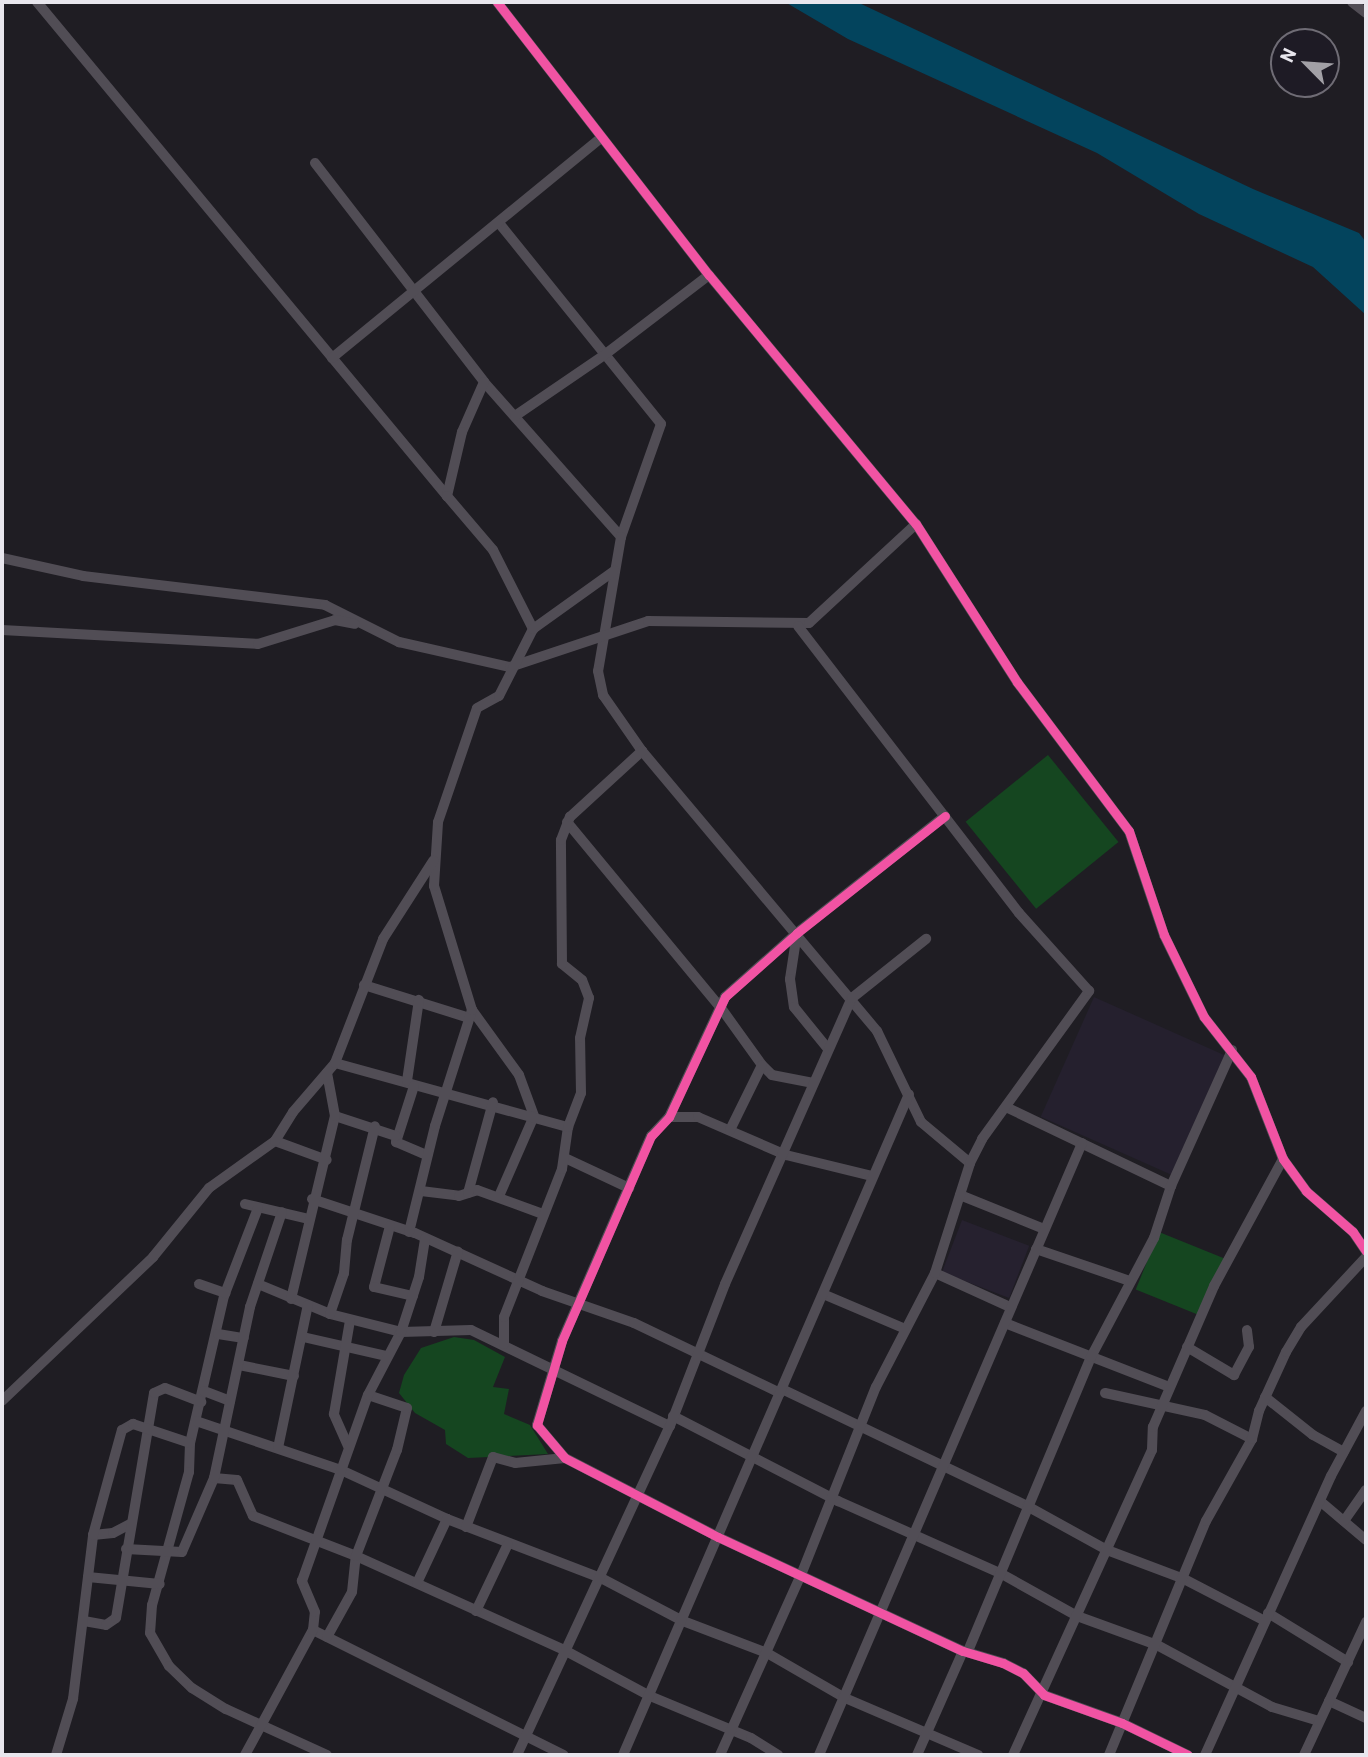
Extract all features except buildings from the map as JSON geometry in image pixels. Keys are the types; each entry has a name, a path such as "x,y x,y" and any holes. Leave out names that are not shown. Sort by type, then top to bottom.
{"street":[{"path":"37,2 493,550 533,629"},
{"path":"497,2 600,139 709,275 916,524 1017,682 1129,831 1164,934 1204,1017 1251,1077 1283,1159 1306,1191 1353,1232 1366,1251"},
{"path":"1352,2 1366,13"},
{"path":"332,358 600,139"},
{"path":"315,163 484,382 621,537"},
{"path":"499,223 603,356 661,424 621,537 603,633 598,682 642,751 877,1031 930,1133 970,1163"},
{"path":"515,416 603,356 709,275"},
{"path":"446,496 462,432 484,382"},
{"path":"2,558 83,576 325,605 399,642 510,667 603,633 649,621 687,619 798,626 809,623 916,524"},
{"path":"499,1196 534,1116 519,1075 471,1014 434,886 438,822 446,807 477,708 499,696 510,667 533,629 614,571"},
{"path":"2,630 258,644 335,621 369,627"},
{"path":"720,1755 801,1575 903,1328 935,1273 970,1163 982,1139 1008,1108 1089,991 1019,913 798,626"},
{"path":"504,1345 504,1317 516,1279 565,1158 568,1127 581,1093 580,1038 589,998 588,987 565,969 561,958 561,840 567,822 642,751"},
{"path":"946,816 797,933 725,997 669,1117 650,1136 562,1341 555,1373 537,1425 565,1458 637,1495 881,1615 1023,1673 1044,1695 1122,1723 1188,1755"},
{"path":"567,822 721,1007 762,1065 772,1075 813,1083"},
{"path":"2,1401 153,1257 209,1188 275,1142 293,1112 335,1063 383,939 434,861"},
{"path":"797,933 790,979 794,1007 805,1027 828,1049"},
{"path":"517,1755 696,1368 697,1351 786,1155 813,1083 852,998 926,939"},
{"path":"364,985 471,1014"},
{"path":"419,1000 411,1083 396,1136 399,1145 427,1155"},
{"path":"409,1232 421,1191 427,1155 471,1014"},
{"path":"917,1755 966,1651 1091,1357 1154,1238 1171,1186 1232,1050"},
{"path":"335,1063 445,1094 493,1102 568,1127"},
{"path":"730,1130 762,1065"},
{"path":"291,1299 312,1199 327,1160 335,1116 327,1073"},
{"path":"623,1755 909,1094"},
{"path":"468,1193 493,1102"},
{"path":"1008,1108 1171,1186"},
{"path":"335,1116 375,1126 396,1136"},
{"path":"669,1117 698,1117 786,1155 872,1176"},
{"path":"330,1314 344,1273 354,1214 375,1126"},
{"path":"275,1142 327,1160"},
{"path":"819,1755 881,1615 896,1574 916,1537 1010,1307 1082,1143"},
{"path":"565,1158 629,1188"},
{"path":"1013,1755 1044,1695 1152,1450 1153,1427 1220,1274 1283,1159"},
{"path":"421,1191 459,1196 477,1190 543,1214"},
{"path":"960,1195 1044,1230"},
{"path":"312,1199 458,1251 516,1279 697,1351 1027,1506 1107,1550 1184,1578 1266,1617 1348,1662"},
{"path":"245,1204 309,1219"},
{"path":"257,1208 225,1293 218,1334 190,1443 189,1472 152,1605 149,1633 169,1666 192,1688 262,1727 327,1755"},
{"path":"126,1549 182,1552 212,1479 258,1284 282,1212"},
{"path":"390,1226 374,1287 413,1296"},
{"path":"245,1755 313,1630 315,1612 302,1581 368,1395 386,1356 401,1332 413,1296 425,1238"},
{"path":"1036,1249 1130,1281"},
{"path":"434,1332 458,1251"},
{"path":"1109,1755 1157,1646 1206,1521 1252,1439 1265,1396 1301,1327 1366,1257"},
{"path":"935,1273 1010,1307"},
{"path":"199,1284 225,1293"},
{"path":"258,1284 330,1314 401,1332 471,1330 555,1373 754,1456 916,1537 1000,1573 1077,1616 1157,1646 1272,1707 1319,1721"},
{"path":"823,1294 903,1328"},
{"path":"278,1448 308,1306"},
{"path":"348,1446 334,1414 342,1348 350,1320"},
{"path":"1005,1323 1169,1387"},
{"path":"1187,1348 1234,1375 1249,1347 1248,1330"},
{"path":"218,1334 244,1338"},
{"path":"303,1337 386,1356"},
{"path":"239,1366 294,1377"},
{"path":"84,1621 112,1623 150,1430 152,1396 159,1389 230,1401"},
{"path":"1105,1393 1205,1415 1252,1439"},
{"path":"327,1637 352,1592 356,1556 382,1489 407,1408 368,1395"},
{"path":"1265,1396 1308,1432 1344,1452"},
{"path":"1205,1755 1320,1501 1366,1411"},
{"path":"196,1421 341,1471 447,1520 601,1578 683,1621 767,1653 845,1698 978,1755"},
{"path":"56,1755 69,1721 93,1535 122,1430 133,1424 190,1443"},
{"path":"466,1527 493,1457 515,1463 565,1458"},
{"path":"189,1472 212,1479 237,1480 253,1516 417,1583 566,1651 650,1696 732,1731 778,1755"},
{"path":"1345,1521 1366,1490"},
{"path":"1320,1501 1366,1540"},
{"path":"417,1583 447,1520"},
{"path":"93,1535 113,1533 130,1524"},
{"path":"477,1611 508,1544"},
{"path":"88,1577 160,1584"},
{"path":"1304,1755 1348,1662 1361,1649 1366,1622"},
{"path":"313,1630 565,1755"},
{"path":"1329,1702 1366,1718"}],"shaded area":[{"path":"1094,997 1225,1055 1171,1175 1041,1117"},
{"path":"962,1220 1029,1246 1009,1298 942,1272"}],"green space":[{"path":"1048,755 1118,842 1036,909 966,822"},
{"path":"1159,1232 1224,1258 1201,1316 1136,1289"},
{"path":"454,1337 474,1340 505,1357 493,1387 509,1389 504,1414 530,1425 548,1454 468,1458 446,1444 445,1430 415,1413 399,1393 404,1375 421,1348"}],"water":[{"path":"785,2 857,2 1253,189 1359,233 1366,242 1366,315 1313,267 1199,214 1097,153 848,39"}],"cycle path":[{"path":"497,2 709,275 916,524 1017,682 1129,831 1164,935 1204,1017 1251,1077 1283,1159 1306,1191 1353,1232 1366,1251"},
{"path":"945,816 797,933 725,997 669,1117 651,1136 562,1341 537,1425 565,1458 718,1537 963,1651 1003,1663 1023,1673 1044,1695 1122,1723 1188,1755"}]}
